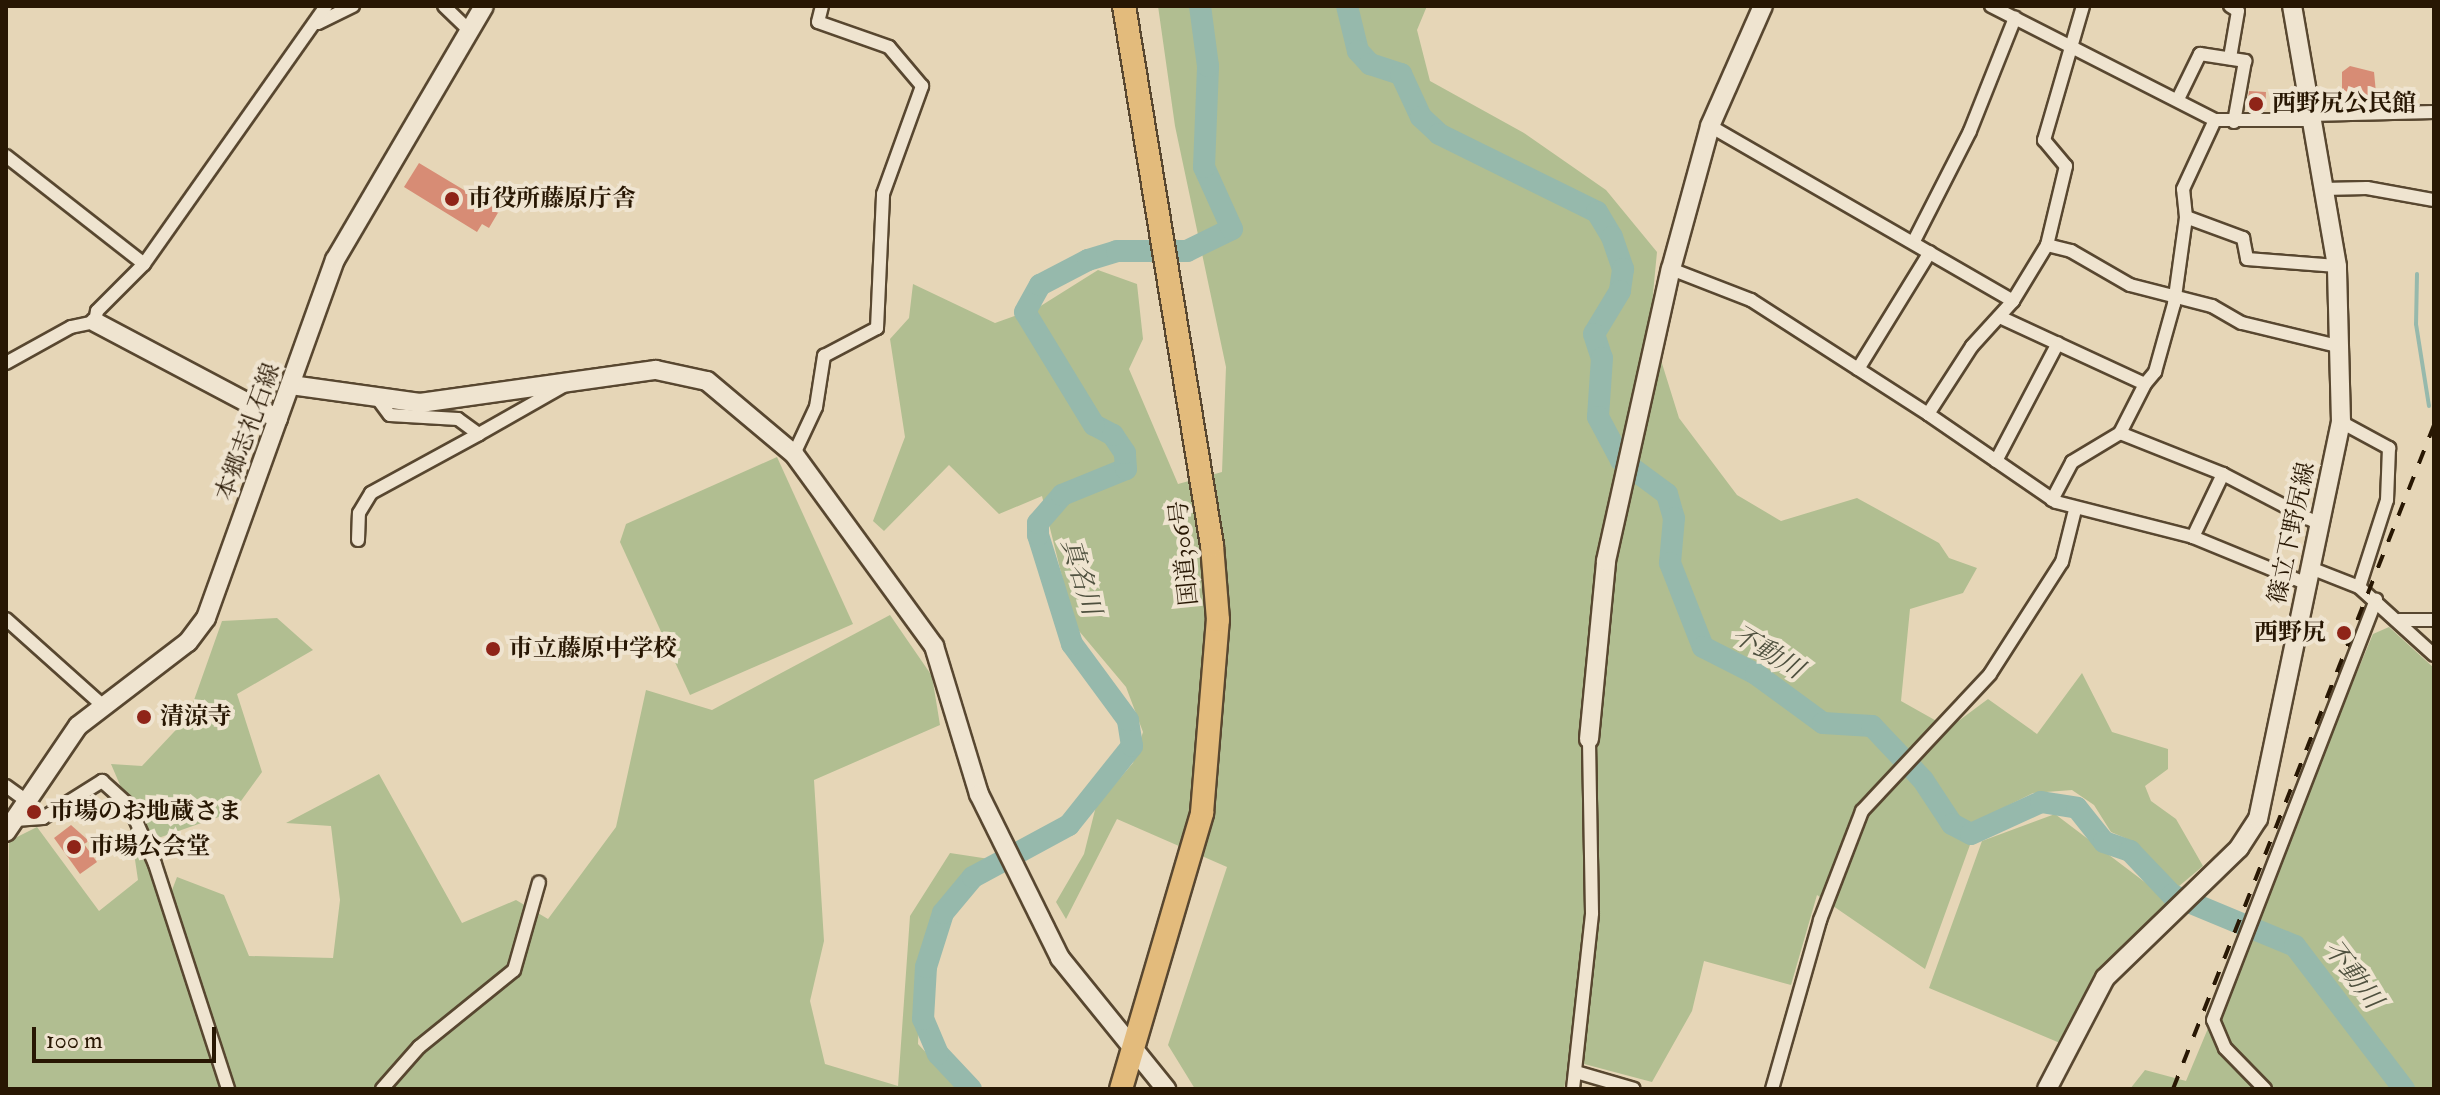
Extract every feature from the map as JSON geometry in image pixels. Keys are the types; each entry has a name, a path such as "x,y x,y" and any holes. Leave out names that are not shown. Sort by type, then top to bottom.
{"highway":[{"name":"国道306号","path":"1121,1089 1202,813 1216,651 1212,545 1124,6"}],"street":[{"path":"95,322 97,311 144,264 326,6"},
{"path":"315,24 353,6"},
{"path":"444,6 467,28"},
{"name":"本郷志礼石線","path":"11,826 100,703 188,642 206,618 341,247 467,28 484,6"},
{"path":"794,454 813,416 824,356 877,328 883,194 922,86 889,47 818,22 822,6"},
{"path":"1573,1089 1592,913 1589,739 1595,634 1671,269 1710,126 1763,6"},
{"path":"1991,6 2071,50 2179,97 2215,120 2234,122 2434,112"},
{"path":"1928,414 1972,346 2002,318 2047,245 2066,166 2044,140 2083,6"},
{"path":"2230,6 2238,11 2230,58"},
{"name":"篠立下野尻線","path":"2047,1089 2105,978 2239,848 2258,819 2306,575 2341,422 2342,347 2337,266 2292,6"},
{"path":"1914,241 1970,131 2015,18"},
{"path":"2179,97 2200,54 2245,61 2234,122"},
{"path":"2052,500 2072,462 2120,433 2166,339 2186,217 2183,189 2215,120"},
{"path":"1710,126 1914,241 2013,301"},
{"path":"6,156 144,264"},
{"path":"2323,189 2367,188 2434,200"},
{"path":"2186,217 2243,238 2247,259 2337,266"},
{"path":"2047,245 2171,297 2212,306 2242,323 2342,347"},
{"path":"1858,369 1930,252"},
{"path":"1671,269 1751,300 1928,414 2052,500 2075,510 2193,537 2306,575 2359,587 2376,599 2434,655"},
{"path":"2002,318 2145,384"},
{"path":"6,363 71,327 95,322 278,419"},
{"path":"1996,461 2058,343"},
{"path":"291,385 420,403 656,370 685,373 707,381 794,454 934,646 979,794 1060,958 1166,1089"},
{"path":"358,540 359,513 371,493 567,384"},
{"path":"377,398 390,415 458,419 479,434"},
{"path":"2341,422 2389,448 2387,500 2359,587"},
{"path":"2120,433 2223,474 2317,523"},
{"path":"2193,537 2223,474"},
{"path":"1772,1089 1844,854 1862,811 1900,764 1966,703 2010,644 2062,562 2075,510"},
{"path":"2265,1089 2225,1048 2213,1020 2376,599"},
{"path":"6,619 100,703"},
{"path":"2399,620 2434,620"},
{"path":"11,826 43,818 102,781 129,805 146,839 228,1089"},
{"path":"6,786 28,802"},
{"path":"382,1089 419,1047 514,970 539,882"},
{"path":"1576,1072 1634,1089"}],"green space":[{"path":"1158,6 1427,6 1417,30 1430,81 1524,133 1606,190 1657,252 1650,325 1679,418 1737,495 1781,521 1857,498 1939,543 1949,558 1977,568 1963,593 1910,609 1901,701 1949,728 1988,699 2037,734 2082,673 2112,732 2168,749 2168,769 2145,786 2151,801 2176,819 2203,866 2178,887 2157,873 2137,843 2111,832 2094,805 2072,790 2033,793 1979,820 1925,969 1817,895 1791,985 1704,961 1692,1011 1652,1082 1569,1060 1564,1089 1195,1089 1168,1045 1227,867 1117,819 1066,919 1056,902 1084,854 1096,806 1133,763 1143,732 1126,687 1074,625 1042,496 999,514 949,465 884,531 873,521 905,437 890,339 909,318 913,284 995,323 1039,307 1098,270 1137,284 1143,339 1129,369 1178,484 1222,472 1226,367 1175,126"},
{"path":"777,457 853,624 690,695 620,542 626,524"},
{"path":"890,615 932,676 940,725 814,780 824,941 810,1001 825,1064 898,1086 910,916 950,853 996,860 970,876 939,911 922,955 918,1044 960,1089 6,1089 9,841 37,827 99,911 138,880 126,799 111,764 142,766 188,717 222,621 277,618 313,650 237,694 262,772 233,812 144,843 163,914 177,877 224,895 249,956 333,958 340,900 331,826 286,823 379,774 462,923 516,900 548,919 616,827 646,690 712,710"},
{"path":"2389,627 2434,668 2434,1089 2130,1089 2145,1070 2186,1081 2373,634"},
{"path":"2055,814 2171,902 2101,972 2060,1043 1929,988 1982,841"}],"building":[{"path":"2350,66 2374,72 2377,104 2342,105 2342,72"},
{"name":"西野尻公民館","path":"2249,91 2266,92 2265,111 2247,111"},
{"name":"市役所藤原庁舎","path":"419,163 499,211 489,228 482,224 477,232 404,187"},
{"name":"市場公会堂","path":"71,825 89,841 84,844 97,862 80,874 54,838"}],"waterway":[{"name":"真名川","path":"971,1089 938,1054 923,1019 926,967 943,913 973,877 1069,825 1132,746 1128,720 1072,644 1038,535 1038,523 1062,495 1126,469 1125,453 1113,435 1094,425 1025,312 1040,285 1088,260 1117,251 1187,251 1232,229 1204,167 1208,66 1200,6"},
{"name":"不動川","path":"1347,6 1358,51 1370,64 1401,74 1421,117 1439,134 1597,212 1612,237 1623,269 1620,291 1594,334 1602,358 1598,417 1621,460 1667,494 1674,518 1670,563 1703,647 1756,674 1823,723 1872,726 1923,780 1952,824 1971,834 2041,802 2077,808 2104,842 2130,851 2172,895 2295,946 2404,1089"},
{"path":"2417,274 2416,324 2429,406"}],"railway":[{"path":"2173,1089 2434,425"}],"place":[{"name":"西野尻公民館","path":"2256,104"},
{"name":"市役所藤原庁舎","path":"452,199"},
{"name":"西野尻","path":"2344,633"},
{"name":"市立藤原中学校","path":"493,649"},
{"name":"清涼寺","path":"144,717"},
{"name":"市場のお地蔵さま","path":"34,812"},
{"name":"市場公会堂","path":"74,847"}]}
